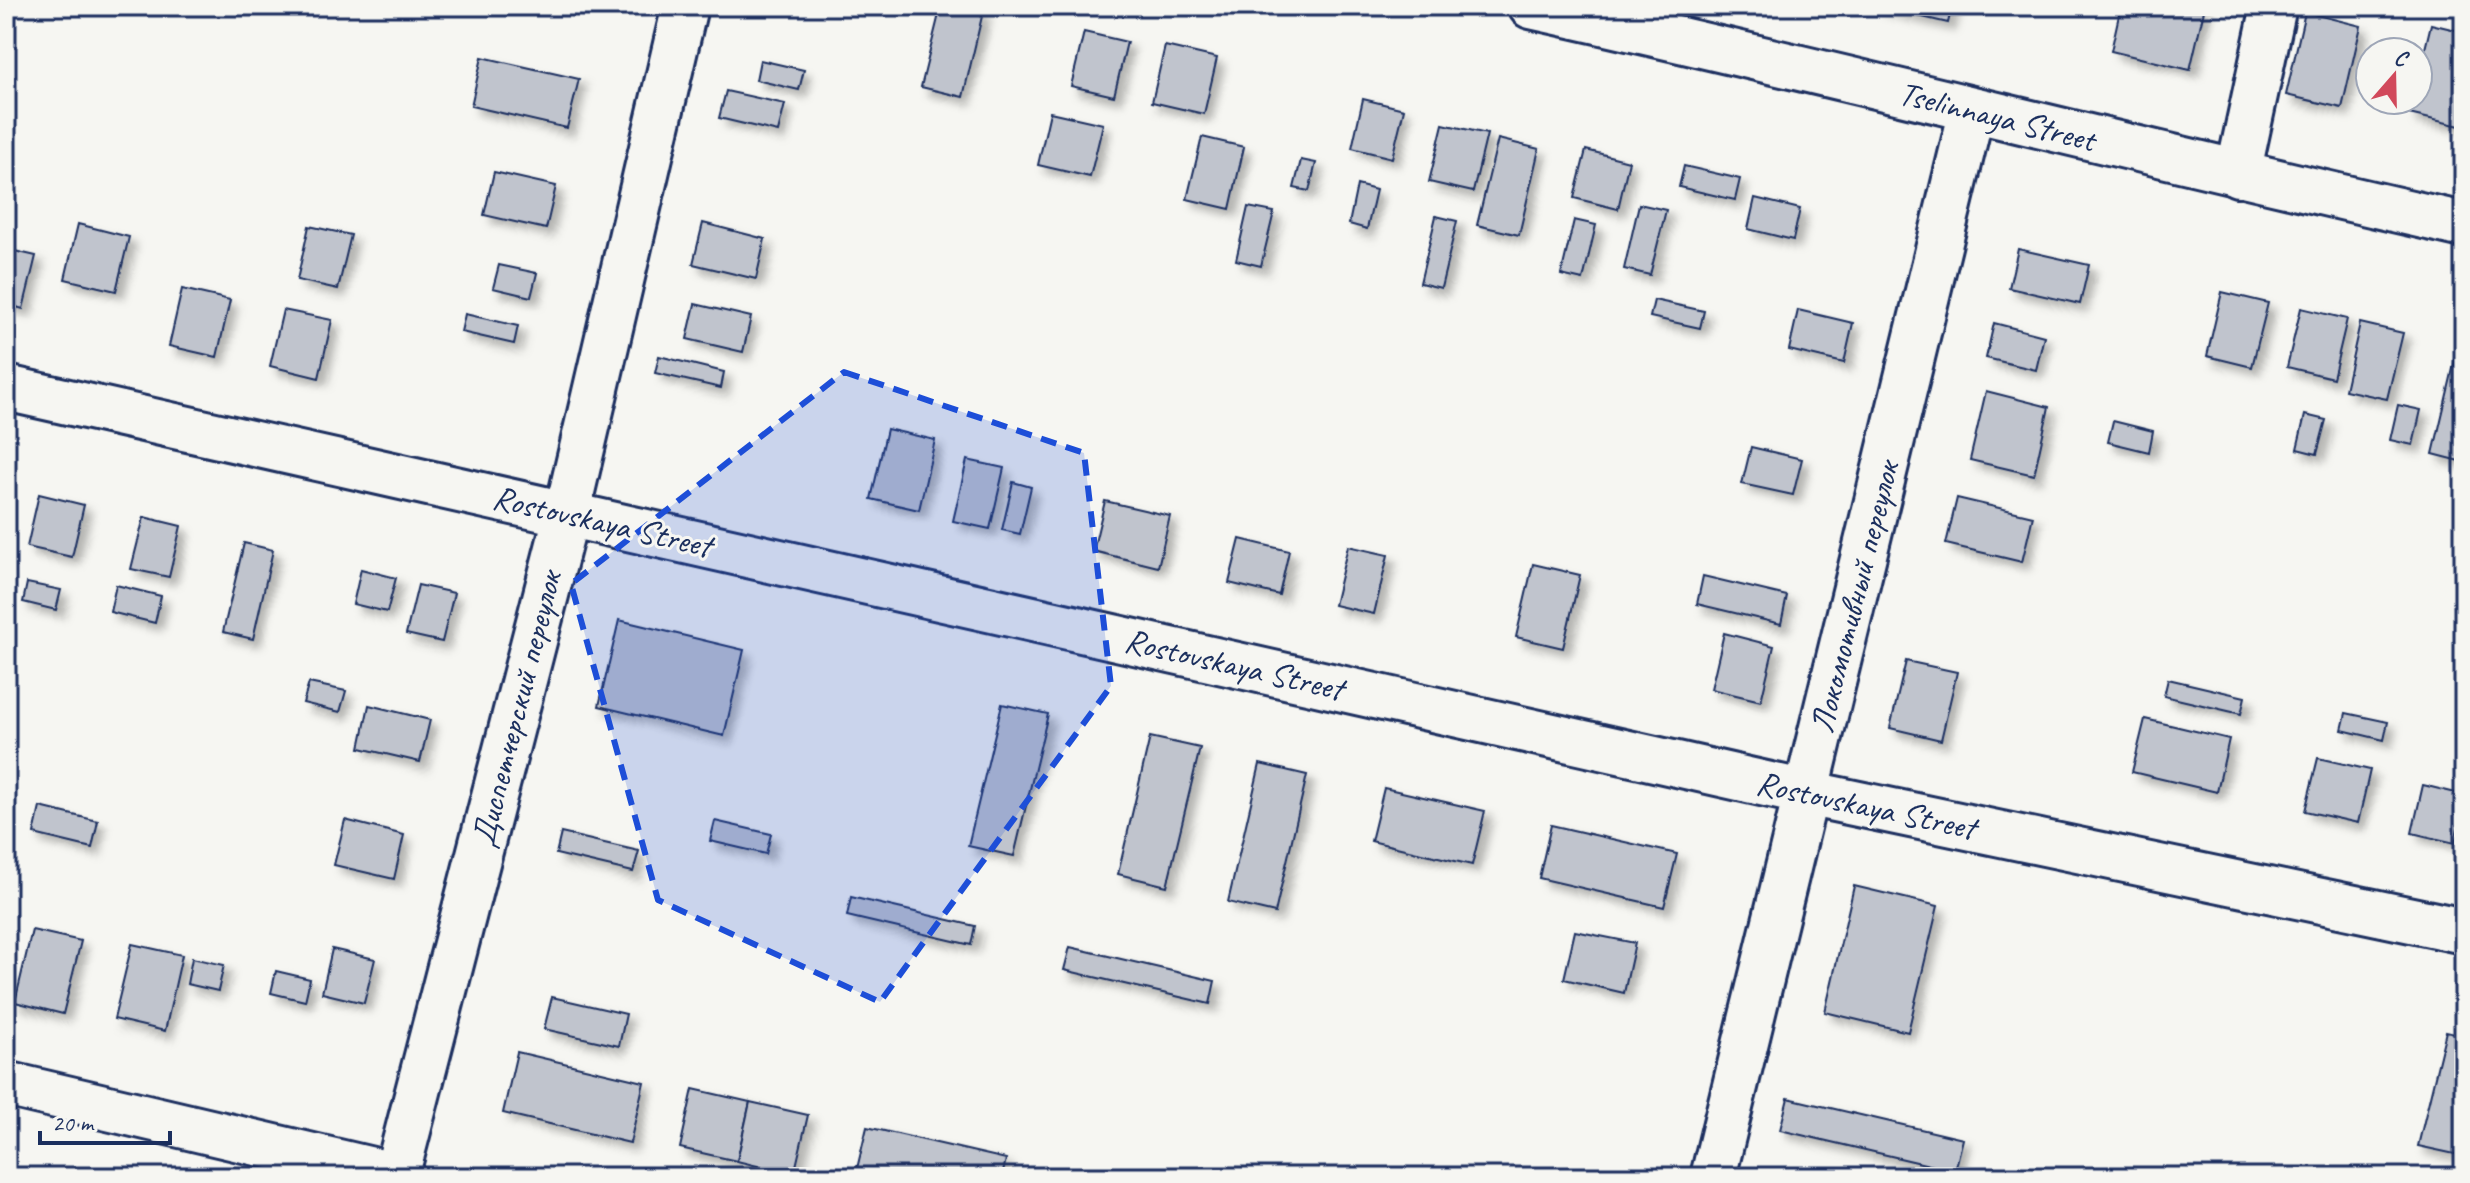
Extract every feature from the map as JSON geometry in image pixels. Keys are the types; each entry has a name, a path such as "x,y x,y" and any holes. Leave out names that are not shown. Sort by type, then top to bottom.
{"street":[{"name":"Диспетчерский переулок","path":"398,1177 567,513 685,6"},
{"name":"Tselinnaya Street","path":"1531,6 1648,19 1972,110 2464,225"},
{"path":"2238,174 2274,6"},
{"name":"Локомотивный переулок","path":"1713,1177 1972,110"},
{"name":"Rostovskaya Street","path":"6,388 1806,793 2464,931"},
{"path":"6,1084 398,1177"}],"highlighted area":[{"path":"844,372 1084,453 1111,686 880,1002 658,900 571,584"}],"building":[{"path":"941,6 959,6 983,12 963,97 921,87"},
{"path":"1875,6 1952,6 1948,23"},
{"path":"2121,6 2205,6 2190,70 2111,51"},
{"path":"2305,12 2361,26 2359,36 2354,36 2354,56 2342,108 2286,95"},
{"path":"2431,24 2464,32 2464,127 2417,116 2434,116 2434,36 2428,36"},
{"path":"1084,32 1127,42 1114,96 1071,86"},
{"path":"1165,46 1217,58 1204,114 1152,102"},
{"path":"482,57 579,79 567,128 471,106"},
{"path":"760,60 804,70 799,90 756,80"},
{"path":"726,91 785,104 778,132 719,118"},
{"path":"1363,99 1404,109 1392,158 1352,148"},
{"path":"1050,112 1103,124 1090,177 1038,165"},
{"path":"1443,124 1487,134 1473,192 1429,182"},
{"path":"1202,137 1244,147 1230,209 1187,199"},
{"path":"1498,139 1539,149 1519,235 1477,225"},
{"path":"1586,150 1629,161 1618,209 1574,198"},
{"path":"1301,160 1316,163 1309,191 1294,188"},
{"path":"1684,166 1740,179 1735,200 1679,187"},
{"path":"494,172 556,186 546,229 484,215"},
{"path":"1357,185 1376,190 1367,229 1349,224"},
{"path":"1755,198 1800,209 1793,240 1748,229"},
{"path":"1639,204 1666,210 1650,275 1624,269"},
{"path":"1248,207 1274,212 1261,266 1236,260"},
{"path":"1436,216 1457,221 1441,288 1420,283"},
{"path":"1574,220 1596,225 1583,280 1561,275"},
{"path":"703,223 765,239 756,279 693,264"},
{"path":"78,224 129,237 116,291 65,279"},
{"path":"309,226 351,235 338,289 297,280"},
{"path":"6,249 36,256 23,309 6,304"},
{"path":"2018,249 2089,265 2080,304 2009,288"},
{"path":"499,265 537,273 531,297 493,288"},
{"path":"182,289 230,300 217,357 169,346"},
{"path":"2222,292 2268,303 2252,367 2207,356"},
{"path":"1654,300 1704,311 1700,328 1650,317"},
{"path":"695,304 751,317 743,352 687,339"},
{"path":"2301,308 2347,319 2333,378 2287,367"},
{"path":"283,310 332,320 319,378 270,366"},
{"path":"1798,310 1853,323 1844,363 1789,350"},
{"path":"465,314 518,326 514,344 461,332"},
{"path":"1994,323 2044,336 2036,370 1986,358"},
{"path":"2360,323 2403,333 2387,399 2345,390"},
{"path":"659,356 724,372 721,388 655,373"},
{"path":"2456,356 2464,358 2464,462 2433,454"},
{"path":"1986,391 2049,407 2034,475 1970,460"},
{"path":"2398,405 2421,410 2413,445 2390,440"},
{"path":"2305,415 2326,420 2317,454 2297,449"},
{"path":"2113,421 2153,431 2149,452 2108,442"},
{"path":"887,429 935,440 919,510 871,499"},
{"path":"1751,447 1802,459 1793,495 1742,484"},
{"path":"967,460 1004,468 990,529 953,521"},
{"path":"1013,482 1031,487 1020,534 1002,530"},
{"path":"39,494 84,505 72,557 27,547"},
{"path":"1957,498 2033,516 2022,562 1946,544"},
{"path":"1105,501 1170,516 1158,567 1093,551"},
{"path":"144,517 181,526 169,577 131,569"},
{"path":"1240,539 1289,551 1279,595 1229,583"},
{"path":"244,543 273,550 253,639 223,632"},
{"path":"1348,546 1388,555 1374,614 1334,605"},
{"path":"1533,564 1580,575 1563,648 1516,637"},
{"path":"361,569 396,578 387,612 353,604"},
{"path":"1703,576 1787,596 1781,624 1697,604"},
{"path":"27,583 61,590 56,610 23,602"},
{"path":"116,585 161,596 155,623 110,612"},
{"path":"418,585 454,593 442,642 406,634"},
{"path":"619,620 744,650 724,736 599,706"},
{"path":"1724,633 1774,646 1761,701 1711,689"},
{"path":"1906,661 1957,672 1941,740 1890,728"},
{"path":"2168,679 2245,697 2241,714 2164,696"},
{"path":"309,683 346,691 340,712 303,703"},
{"path":"1002,704 1048,714 1014,856 968,846"},
{"path":"369,705 430,720 420,762 360,748"},
{"path":"2346,713 2388,722 2384,740 2342,730"},
{"path":"2145,719 2229,739 2217,792 2132,772"},
{"path":"1150,737 1200,748 1167,886 1118,874"},
{"path":"2318,758 2370,770 2358,823 2305,811"},
{"path":"1260,764 1307,775 1275,913 1228,902"},
{"path":"2423,785 2464,795 2455,843 2412,833"},
{"path":"1384,788 1485,811 1472,865 1371,841"},
{"path":"40,807 98,821 92,848 34,834"},
{"path":"345,820 404,835 394,879 334,865"},
{"path":"715,821 771,834 766,854 710,841"},
{"path":"1551,825 1677,854 1664,907 1539,878"},
{"path":"561,833 639,851 633,872 556,854"},
{"path":"1854,886 1938,906 1908,1032 1825,1012"},
{"path":"851,897 975,926 971,945 847,916"},
{"path":"32,930 81,941 63,1014 15,1002"},
{"path":"1575,931 1635,943 1624,993 1564,979"},
{"path":"132,944 182,955 165,1031 114,1019"},
{"path":"1070,947 1215,981 1210,1004 1064,970"},
{"path":"332,949 375,959 364,1003 322,993"},
{"path":"192,958 224,965 218,991 187,984"},
{"path":"276,971 310,979 305,1001 271,993"},
{"path":"552,997 626,1014 619,1046 544,1029"},
{"path":"2446,1031 2464,1035 2464,1156 2418,1146"},
{"path":"517,1052 644,1082 630,1143 503,1113"},
{"path":"693,1089 750,1102 737,1161 680,1148"},
{"path":"1788,1098 1963,1139 1955,1171 1780,1130"},
{"path":"750,1102 808,1115 794,1175 737,1161"},
{"path":"867,1127 1006,1159 1002,1177 855,1177"}]}
